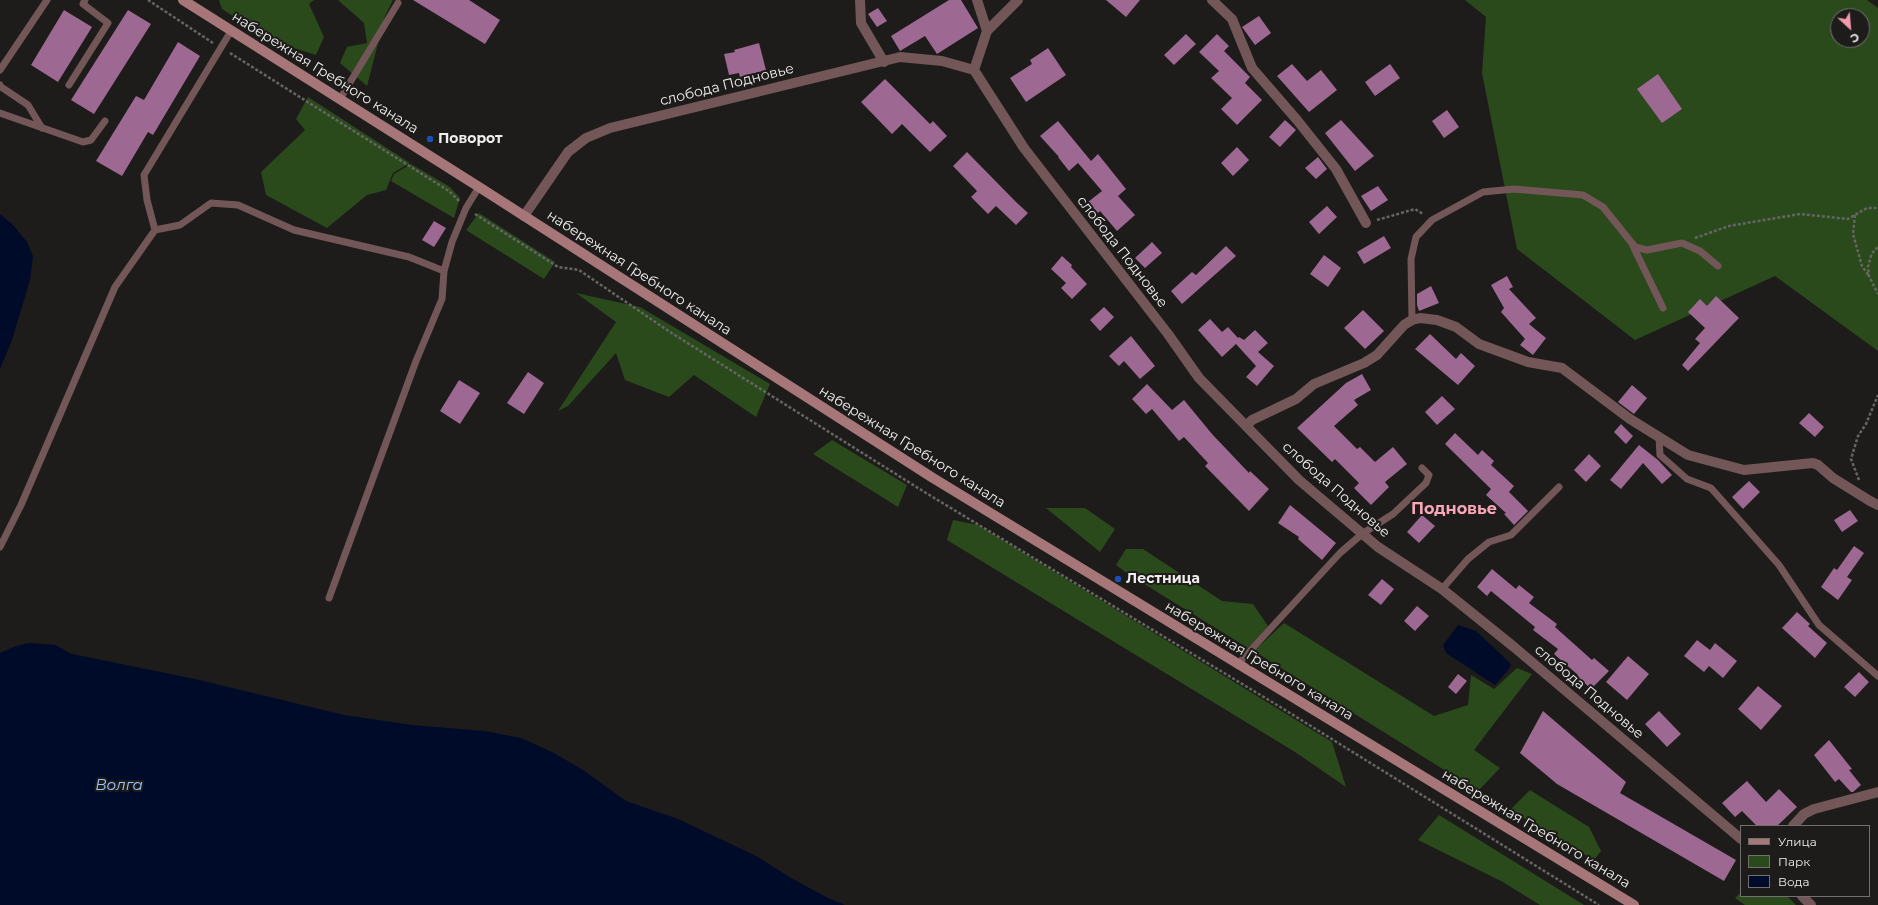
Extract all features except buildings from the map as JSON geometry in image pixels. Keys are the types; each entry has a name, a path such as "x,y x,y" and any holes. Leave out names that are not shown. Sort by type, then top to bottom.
{"street":[{"name":"набережная Гребного канала","path":"182,0 479,187 932,478 1237,665 1634,905"},
{"path":"860,0 861,23 884,62"},
{"path":"978,0 987,31"},
{"path":"974,70 987,31 1018,0"},
{"path":"1212,0 1232,19 1252,68 1297,120 1336,169 1366,223"},
{"name":"слобода Подновье","path":"524,216 568,152 586,138 610,128 900,58 942,61 974,70 1024,148 1168,334 1199,378 1299,480 1362,534 1442,589 1514,647 1740,838"},
{"path":"1246,426 1252,420 1296,399 1314,384 1364,364 1377,355 1404,326 1412,320 1420,318 1437,320 1456,327 1479,344 1528,362 1562,368 1630,419 1688,455 1744,470 1813,463 1818,465 1833,478 1874,503"},
{"path":"1794,825 1804,814 1814,809 1878,792"},
{"path":"1803,897 1811,905"}],"lane":[{"path":"0,69 47,0"},
{"path":"69,85 108,22 83,4 85,0"},
{"path":"340,99 398,3"},
{"path":"155,230 147,200 144,175 231,31"},
{"path":"0,85 1,88 28,105 42,128"},
{"path":"0,114 83,142 91,140 105,121"},
{"path":"329,598 416,361 442,299 444,271 452,242 466,208 479,187"},
{"path":"1412,320 1411,259 1416,237 1432,220 1483,192 1514,189 1583,195 1603,207 1633,245 1663,308"},
{"path":"0,547 21,505 115,287 155,230 180,225 212,203 238,205 294,230 409,257 444,271"},
{"path":"1633,245 1647,250 1682,243 1700,251 1718,266"},
{"path":"1659,437 1660,455 1687,479 1711,488 1779,565 1819,625 1878,676"},
{"path":"1237,665 1340,553 1362,534 1392,514 1426,483 1429,475 1422,468"},
{"path":"1442,589 1468,559 1489,542 1510,535 1559,487"}],"path":[{"path":"148,0 221,48 449,191 466,208 558,267 579,270 670,332 926,493 1277,705 1599,905"},
{"path":"1682,243 1729,226 1800,214 1848,219 1867,208 1878,208"},
{"path":"1366,223 1415,209 1432,220"},
{"path":"1855,215 1853,234 1862,266 1878,294"},
{"path":"1869,276 1868,268 1871,256 1875,249 1878,248"},
{"path":"1874,503 1855,472 1851,459 1858,436 1878,395"}],"green space":[{"path":"219,0 314,0 309,4 324,37 316,55 272,41 222,9"},
{"path":"338,0 393,0 385,16 367,86 340,63 347,47 367,43 364,23"},
{"path":"1465,0 1867,0 1878,8 1878,351 1775,276 1635,340 1517,249 1482,73 1486,17"},
{"path":"308,97 410,163 393,173 386,190 367,195 327,228 266,195 261,172 305,130 296,119"},
{"path":"411,164 450,187 460,198 454,218 391,181 394,174"},
{"path":"479,213 555,262 544,279 466,230"},
{"path":"576,293 640,307 770,384 756,417 694,375 669,397 625,380 616,353 568,406 558,411 616,322"},
{"path":"832,440 907,485 898,507 813,454"},
{"path":"1046,508 1085,508 1115,529 1100,552"},
{"path":"953,520 978,525 1332,742 1346,787 1295,752 947,540"},
{"path":"1126,549 1143,549 1222,601 1253,604 1268,626 1248,648 1128,574 1116,565"},
{"path":"1284,623 1434,716 1468,705 1471,675 1494,689 1517,668 1532,674 1474,750 1500,768 1478,791 1254,651"},
{"path":"1530,790 1589,827 1601,851 1594,860 1510,810"},
{"path":"1439,815 1584,905 1540,905 1501,881 1418,840"},
{"path":"1740,893 1740,897 1788,897 1796,905 1745,905 1735,898"}],"water":[{"path":"0,214 13,225 27,242 33,256 30,280 12,340 0,369"},
{"path":"1458,625 1476,631 1511,664 1509,669 1495,685 1446,653 1443,645"},
{"name":"Волга","path":"29,643 55,645 72,654 195,679 344,715 412,725 484,731 521,738 552,752 583,770 626,801 678,819 756,856 791,878 828,898 845,905 0,905 0,653 16,646"}],"place":[{"name":"Поворот","path":"430,139"},
{"name":"Лестница","path":"1118,579"}],"district":[{"name":"Подновье","path":"1454,509"}]}
